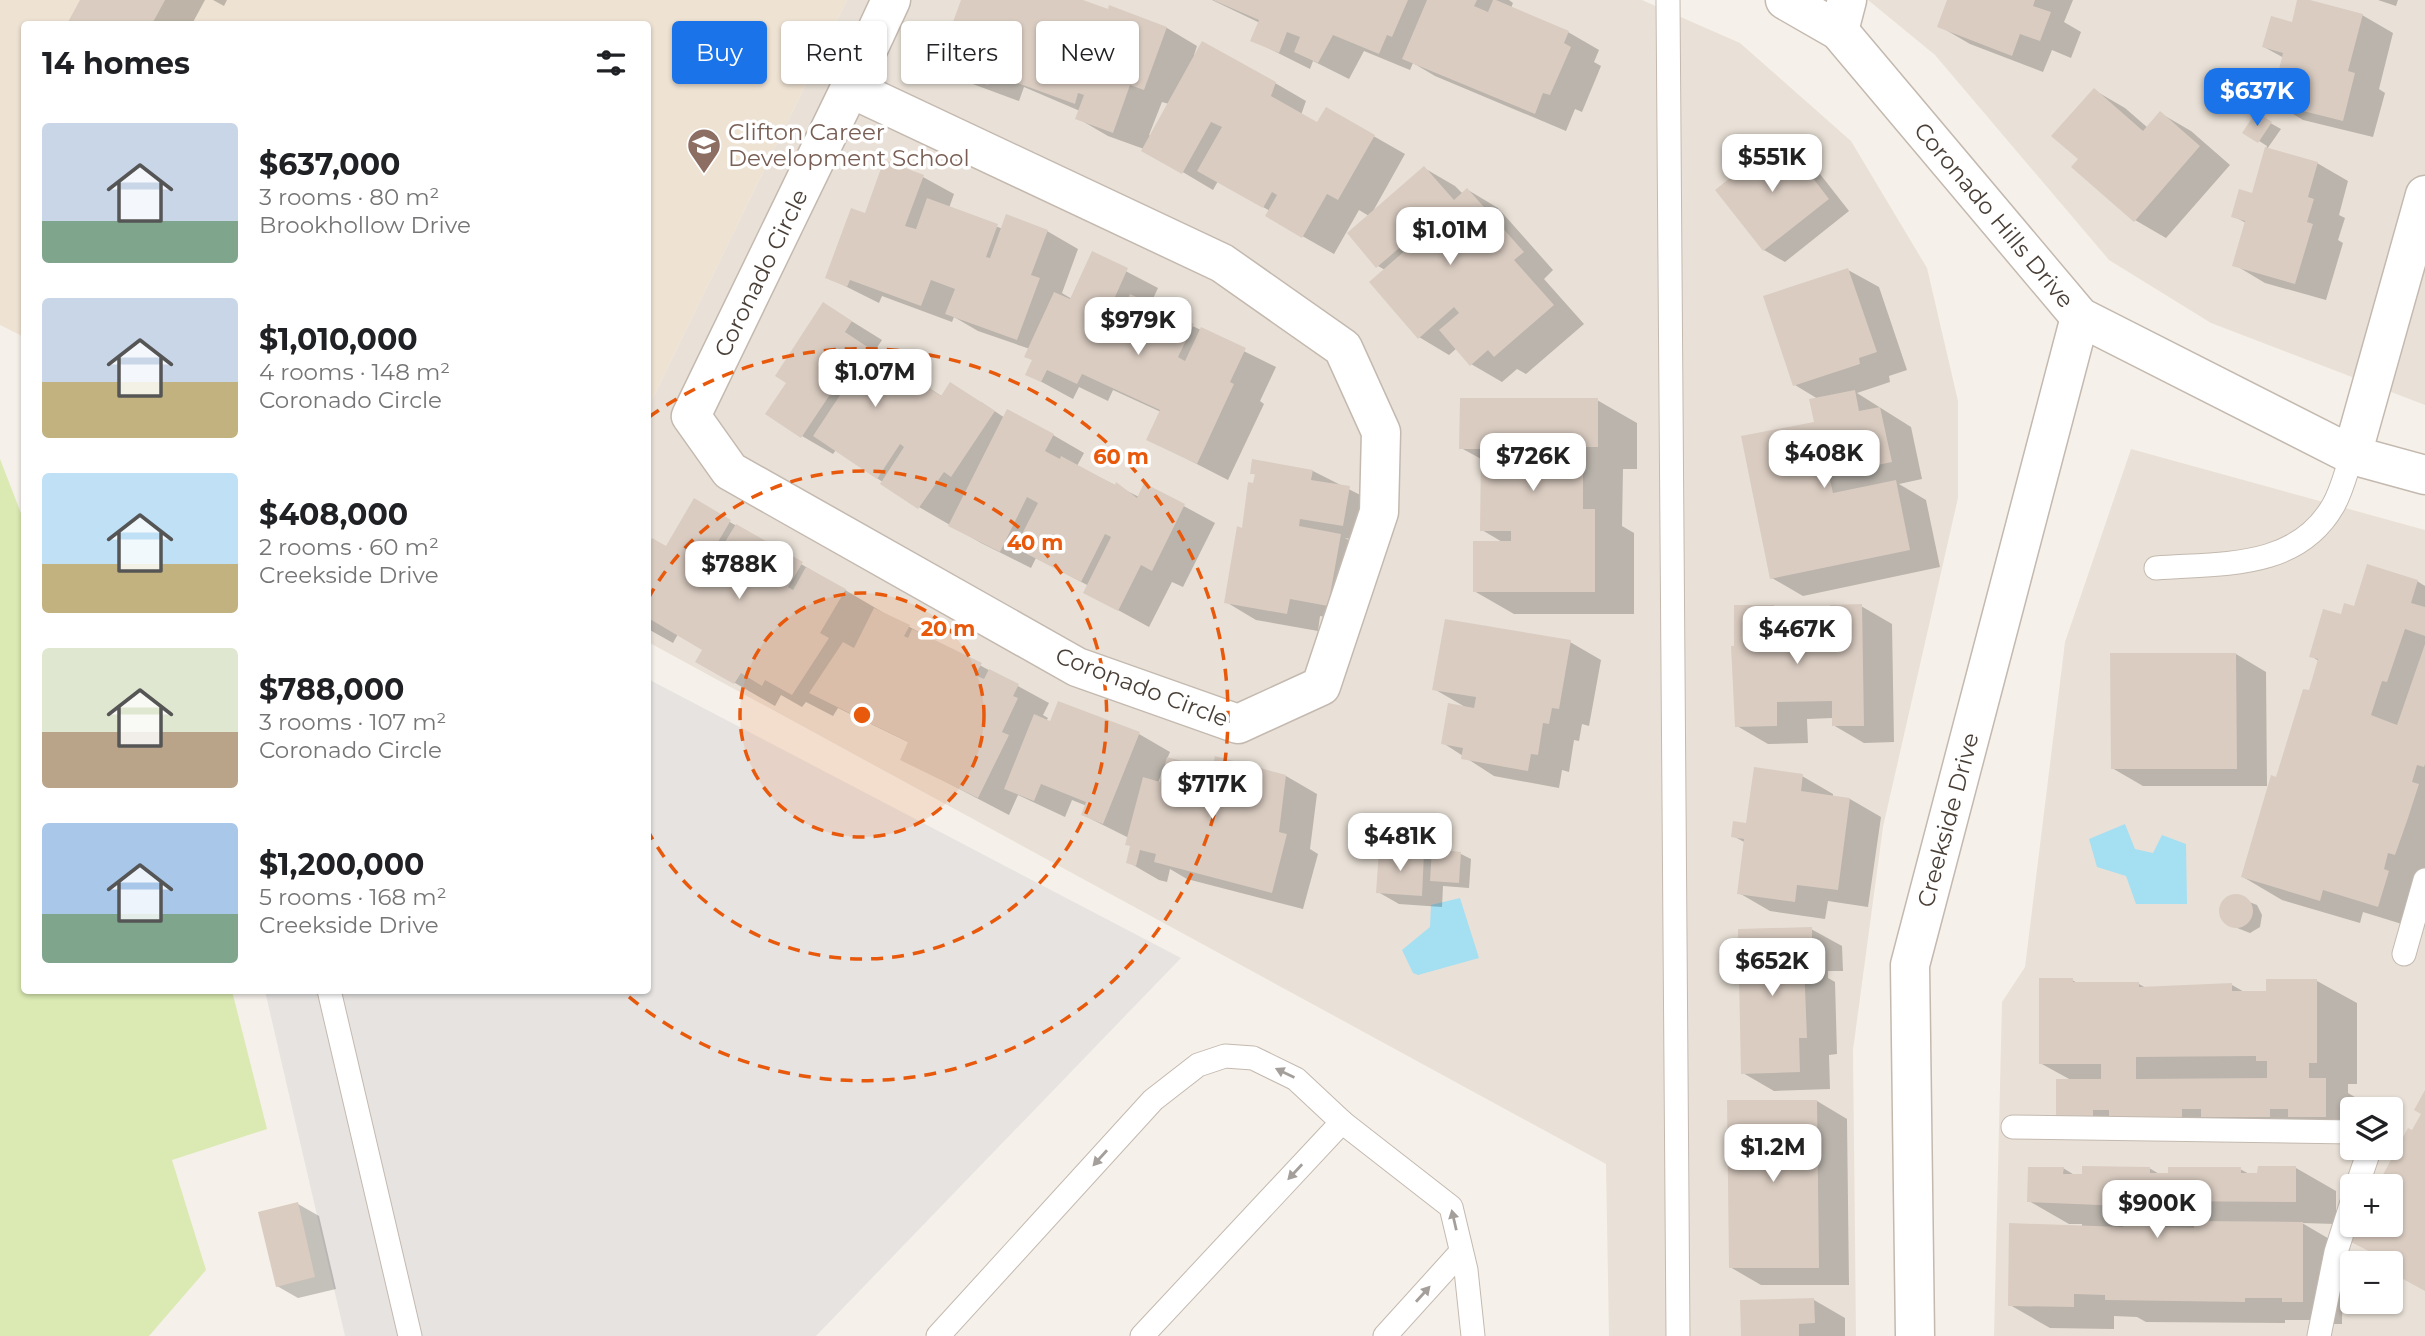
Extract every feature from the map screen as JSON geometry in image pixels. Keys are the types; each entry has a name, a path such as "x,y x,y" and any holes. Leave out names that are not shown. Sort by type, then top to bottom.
{"street":[{"name":"Coronado Circle","path":"850,88 1222,263 1343,348 1381,432 1379,512 1321,686 1238,724 1077,667 730,471 691,415 891,0"},
{"name":"Coronado Hills Drive","path":"1785,0 1843,16 2080,317 2352,455 2425,475"},
{"path":"2352,455 2425,195"},
{"name":"Creekside Drive","path":"1915,1336 1910,965 2080,317"}],"lane":[{"path":"1668,0 1678,1336"},
{"path":"2156,568 2266,559 2297,546 2316,530 2334,505 2352,455"},
{"path":"2404,954 2425,880"},
{"path":"330,994 410,1336"},
{"path":"938,1336 1153,1100 1198,1065 1225,1056 1254,1058 1296,1079 1342,1122 1451,1207 1461,1252 1473,1336"},
{"path":"1142,1336 1342,1122"},
{"path":"2013,1127 2340,1132"},
{"path":"2319,1336 2341,1237"},
{"path":"1385,1336 1461,1252"}],"shaded area":[{"name":"Clifton Career Development School","path":"0,0 847,0 837,21 781,21 781,84 806,84 651,402 651,21 21,21 21,336 0,325"},
{"path":"847,0 1642,0 1740,43 1851,141 1927,268 1958,401 1958,498 1883,827 1853,1050 1856,1336 1609,1336 1606,1164 651,644 651,402 806,84 887,84 887,21 837,21"},
{"path":"1868,0 2425,0 2425,405 2211,323 2109,260 1935,55"},
{"path":"2131,449 2425,530 2425,1336 1994,1336 2002,1002 2025,967 2065,642"},
{"path":"651,681 1181,958 816,1336 345,1336 266,994 651,994"}],"green space":[{"path":"0,459 21,513 21,994 233,994 267,1129 172,1160 206,1270 149,1336 0,1336"}],"water":[{"path":"2125,824 2135,849 2153,853 2162,835 2186,844 2187,904 2136,904 2126,876 2097,867 2089,839"},
{"path":"1460,898 1479,958 1418,975 1413,973 1402,950 1430,927 1431,905"}],"building":[{"path":"80,0 165,0 154,21 69,21"},
{"path":"961,0 1083,0 1108,9 1109,5 1167,27 1144,90 1130,85 1113,133 1075,119 1084,95 1078,93 1075,104 1020,84 1022,84 1022,21 953,21"},
{"path":"1213,0 1408,0 1392,37 1387,35 1379,54 1333,35 1318,63 1294,52 1300,37 1287,32 1279,53 1250,41 1259,20"},
{"path":"1427,0 1477,0 1474,6 1488,12 1493,0 1496,0 1569,31 1564,43 1571,47 1550,95 1543,93 1535,114 1402,59"},
{"path":"1947,0 2035,0 2033,6 2051,12 2040,41 2020,34 2012,56 1937,27"},
{"path":"2297,0 2310,0 2363,14 2348,71 2355,73 2343,121 2271,103 2283,53 2262,47 2271,16 2292,22"},
{"path":"1202,41 1276,82 1271,96 1317,122 1326,107 1375,135 1338,200 1327,194 1302,238 1265,216 1277,195 1272,192 1263,208 1197,171 1222,127 1211,122 1182,174 1141,151"},
{"path":"2094,88 2143,131 2160,111 2200,146 2134,222 2071,167 2078,159 2051,136"},
{"path":"2256,112 2272,122 2258,143 2242,133"},
{"path":"1781,137 1829,199 1763,251 1715,190"},
{"path":"2265,147 2318,162 2308,197 2314,199 2307,222 2313,224 2295,284 2232,266 2245,221 2231,217 2239,189 2252,193"},
{"path":"884,160 924,175 905,226 916,229 927,198 998,224 986,257 990,258 1006,214 1048,230 1031,275 1040,278 1017,340 945,314 955,289 931,280 921,306 850,280 847,287 825,278 851,208 865,213"},
{"path":"1424,166 1454,200 1467,188 1524,252 1514,260 1554,305 1494,357 1488,350 1470,366 1439,330 1459,313 1454,307 1418,339 1369,282 1408,248 1404,244 1376,268 1347,233"},
{"path":"1092,251 1128,268 1106,317 1117,322 1130,294 1194,324 1178,357 1185,361 1201,327 1246,348 1230,382 1234,384 1197,464 1146,440 1160,410 1082,374 1077,384 1047,370 1041,382 1025,375 1032,360 1024,357 1054,292 1070,299"},
{"path":"1848,268 1877,352 1859,358 1860,364 1793,386 1763,296"},
{"path":"823,302 852,321 845,332 941,396 950,382 995,411 951,477 944,472 918,509 880,484 904,447 900,444 877,479 813,436 842,392 835,387 801,438 765,414 786,383 775,376"},
{"path":"1855,390 1859,411 1880,407 1892,462 1829,475 1833,493 1896,480 1910,550 1770,579 1741,436 1814,422 1809,399"},
{"path":"1460,398 1598,398 1598,447 1583,447 1583,509 1595,509 1595,592 1473,592 1473,541 1511,541 1511,531 1480,531 1481,459 1512,459 1512,449 1459,449"},
{"path":"1007,409 1054,434 1045,451 1060,459 1061,456 1115,485 1116,482 1137,498 1144,483 1185,504 1152,571 1141,565 1118,611 1083,593 1111,537 1105,534 1081,582 1010,545 1017,531 1022,534 1038,503 1027,497 1000,552 948,526"},
{"path":"1252,459 1313,470 1311,480 1350,486 1343,526 1300,519 1299,526 1341,534 1328,606 1290,599 1287,614 1224,603 1237,526 1242,528 1248,482 1253,483 1255,474 1250,474"},
{"path":"694,498 731,520 715,547 720,550 736,524 803,562 788,587 793,590 806,567 846,589 820,633 829,638 792,695 765,680 762,686 741,673 734,684 695,662 702,650 651,620 652,538 666,546"},
{"path":"2367,564 2418,580 2411,603 2425,607 2425,636 2405,629 2387,682 2382,681 2371,715 2397,725 2425,644 2425,764 2424,767 2417,765 2412,782 2419,784 2395,855 2388,853 2384,869 2389,871 2378,907 2323,890 2320,901 2241,877 2271,775 2276,777 2303,689 2309,690 2318,659 2309,657 2323,609 2341,614 2344,603 2354,606"},
{"path":"1862,604 1864,726 1832,726 1832,701 1777,702 1777,726 1735,727 1731,646 1734,646 1734,605 1774,605 1775,628 1831,628 1830,605"},
{"path":"874,608 910,625 904,636 908,638 912,629 982,663 975,675 984,679 989,669 1019,684 1013,696 1018,698 1002,732 1009,735 978,798 900,760 908,742 809,693 843,642 854,648"},
{"path":"1445,619 1571,640 1559,709 1552,708 1549,724 1543,723 1538,755 1531,754 1528,771 1461,759 1463,748 1441,744 1448,703 1474,708 1476,697 1432,690"},
{"path":"2110,653 2236,653 2237,769 2111,769"},
{"path":"1058,701 1140,732 1103,824 1081,815 1086,802 1041,784 1034,801 1004,789 1034,714 1050,721"},
{"path":"1215,756 1286,775 1279,832 1287,834 1272,893 1154,862 1156,854 1140,850 1136,866 1126,863 1130,846 1125,845 1143,777 1160,782 1167,757 1212,769"},
{"path":"1754,767 1803,774 1801,791 1850,798 1838,890 1797,885 1795,902 1737,894 1744,839 1731,837 1733,821 1746,823"},
{"path":"1432,849 1461,852 1459,883 1430,881"},
{"path":"1379,850 1424,853 1422,896 1376,893"},
{"path":"2236,894 2248,899 2253,911 2248,923 2236,928 2224,923 2219,911 2224,899"},
{"path":"1812,927 1812,954 1798,954 1798,963 1804,963 1807,1038 1799,1038 1800,1072 1741,1074 1738,929"},
{"path":"2039,978 2073,978 2073,982 2139,982 2139,987 2232,983 2232,991 2266,991 2266,979 2317,979 2317,1063 2309,1063 2309,1078 2326,1078 2326,1117 2288,1117 2288,1109 2270,1109 2270,1117 2201,1117 2201,1109 2182,1109 2182,1117 2109,1117 2109,1110 2093,1110 2093,1117 2056,1117 2056,1079 2101,1079 2101,1064 2039,1064","holes":["2256,1056 2256,1061 2267,1061 2267,1078 2136,1079 2136,1057"]},
{"path":"2425,1090 2425,1291 2403,1279 2403,1251 2369,1251 2351,1242 2354,1237 2403,1237 2403,1174 2383,1174 2391,1160 2403,1160 2403,1137 2408,1128 2412,1130 2421,1114 2414,1110"},
{"path":"1727,1100 1817,1100 1819,1268 1729,1268"},
{"path":"2082,1166 2150,1167 2150,1173 2168,1173 2168,1167 2241,1167 2241,1173 2257,1173 2258,1166 2296,1166 2296,1202 2160,1201 2160,1227 2194,1228 2194,1221 2303,1222 2303,1302 2282,1302 2282,1298 2245,1298 2245,1302 2105,1300 2105,1295 2074,1294 2074,1307 2008,1306 2009,1223 2123,1227 2123,1206 2027,1202 2028,1167 2064,1167 2063,1174 2082,1174"},
{"path":"298,1202 315,1277 276,1287 258,1212"},
{"path":"1814,1298 1815,1323 1799,1324 1799,1336 1741,1336 1740,1300"}],"place":[{"name":"Clifton Career Development School","path":"704,175"}]}
